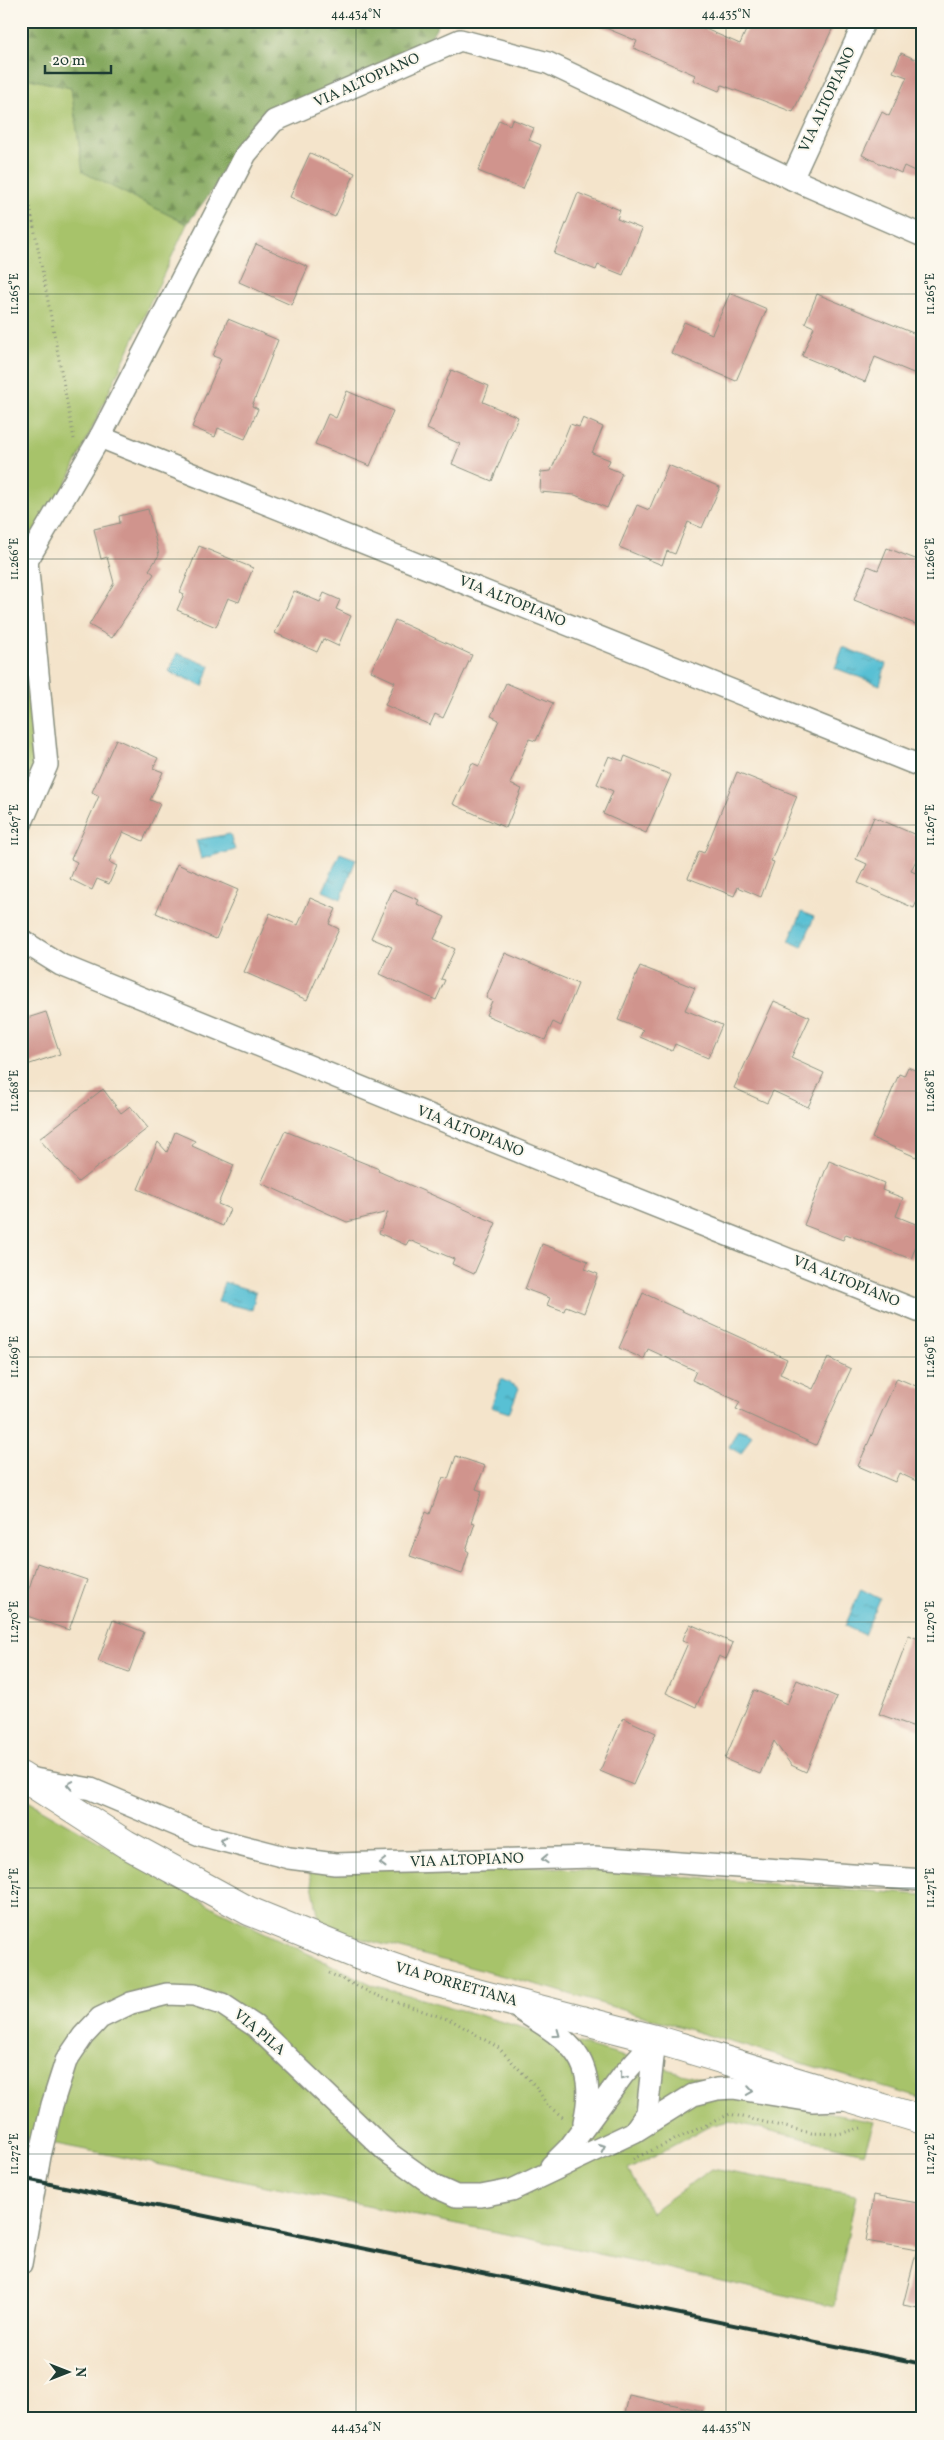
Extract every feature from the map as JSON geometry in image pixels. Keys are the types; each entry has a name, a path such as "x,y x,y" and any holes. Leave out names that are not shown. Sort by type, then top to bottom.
{"main road":[{"name":"VIA PORRETTANA","path":"22,1776 126,1844 250,1911 360,1956 425,1978 655,2039 923,2120"}],"street":[{"name":"VIA ALTOPIANO","path":"792,179 865,21"},
{"name":"VIA ALTOPIANO","path":"21,824 46,765 27,561 100,437 246,154 274,122 460,40 548,63 792,179 923,236"},
{"name":"VIA ALTOPIANO","path":"100,437 923,767"},
{"name":"VIA ALTOPIANO","path":"21,940 61,965 557,1167 923,1313"},
{"name":"VIA ALTOPIANO","path":"22,1776 91,1789 200,1835 289,1858 336,1864 594,1857 923,1880"},
{"name":"VIA PILA","path":"21,2264 40,2156 52,2105 66,2061 83,2036 100,2018 131,2002 167,1994 194,1995 222,2004 255,2026 387,2152 436,2187 456,2196 480,2196 512,2190 634,2132 693,2095 717,2089 733,2088 812,2101 857,2100"},
{"path":"502,1998 572,2045 584,2064 589,2096 583,2126"},
{"path":"542,2175 569,2148 583,2126 623,2075 655,2039"},
{"path":"634,2132 647,2112 655,2039"}],"path":[{"path":"21,158 80,472"},
{"path":"629,2160 730,2114 811,2133 838,2134 870,2126"}],"green space":[{"path":"21,21 440,21 426,45 265,120 187,224 83,172 71,88 21,77"},
{"path":"21,77 71,88 83,172 187,224 23,577 44,745 21,799"},
{"path":"21,1797 220,1911 373,1985 699,2078 737,2096 874,2122 864,2153 730,2121 709,2126 628,2170 651,2212 712,2169 856,2195 834,2306 527,2238 21,2137"},
{"path":"468,1861 923,1895 923,2099 549,1988 321,1928 309,1870"}],"water":[{"path":"843,647 886,664 880,685 835,668"},
{"path":"177,653 210,666 203,686 169,672"},
{"path":"230,834 235,850 201,859 196,840"},
{"path":"340,853 356,859 341,899 323,891"},
{"path":"802,912 814,917 802,947 789,941"},
{"path":"224,1282 256,1292 252,1310 218,1302"},
{"path":"501,1379 519,1388 509,1413 491,1407"},
{"path":"738,1429 752,1434 741,1454 729,1447"},
{"path":"861,1589 880,1599 864,1635 845,1626"}],"building":[{"path":"589,21 687,21 740,44 750,21 758,21 777,30 781,21 836,21 793,112 722,85 719,91 693,80 695,75 634,48 637,41"},
{"path":"923,43 923,175 904,166 901,173 862,155 882,112 889,116 907,77 893,72 901,53 915,59"},
{"path":"512,119 534,128 529,140 541,145 523,189 478,171 499,120 510,125"},
{"path":"310,153 355,173 335,217 290,197"},
{"path":"578,193 620,210 617,219 642,229 623,275 598,265 596,270 554,254"},
{"path":"256,244 308,267 291,305 239,282"},
{"path":"730,293 767,309 736,381 671,353 684,322 712,334"},
{"path":"817,294 923,337 923,377 875,357 865,382 802,356 814,327 805,323"},
{"path":"228,319 278,340 252,406 258,409 245,439 218,428 215,437 192,427 221,359 213,356"},
{"path":"451,370 489,386 483,402 518,417 492,481 452,464 460,444 427,429"},
{"path":"347,391 393,411 370,466 315,444 328,414 336,418"},
{"path":"583,418 603,427 592,453 610,460 607,467 622,473 607,508 575,495 540,492 541,472 551,471 570,424 579,427"},
{"path":"668,465 720,487 702,528 688,522 675,554 667,551 662,565 619,547 637,505 649,510"},
{"path":"148,509 159,555 149,570 154,574 112,638 89,625 114,583 107,557 101,559 94,529 120,523 119,516"},
{"path":"199,546 253,568 239,602 228,598 216,627 177,610 184,594 180,592"},
{"path":"887,548 923,562 923,627 854,600 868,566 878,570"},
{"path":"294,591 320,602 324,593 340,600 336,609 351,616 338,646 323,639 317,652 275,633"},
{"path":"395,620 472,655 443,718 435,714 430,725 385,705 395,682 371,671"},
{"path":"506,683 553,703 536,741 529,739 510,784 522,789 506,828 453,804 472,763 479,766 499,720 491,716"},
{"path":"116,739 158,758 153,768 163,772 150,800 160,804 143,841 123,832 109,862 117,866 109,884 97,879 92,890 70,879 77,862 71,859 99,796 92,792"},
{"path":"609,756 623,761 625,756 671,775 646,833 603,814 613,791 597,784"},
{"path":"737,772 797,796 771,861 774,862 761,897 738,887 734,896 688,878 699,851 704,853"},
{"path":"874,817 923,838 923,845 911,871 923,876 923,887 914,908 858,883 867,864 856,859"},
{"path":"177,864 238,890 216,939 156,913"},
{"path":"393,889 419,900 417,904 445,917 434,939 455,949 441,979 445,980 436,1000 379,974 392,947 371,938"},
{"path":"310,898 336,909 329,924 339,929 307,1000 244,972 270,913 298,925"},
{"path":"505,953 578,984 561,1026 553,1022 545,1040 486,1015 492,1001 486,998"},
{"path":"640,966 695,988 685,1010 722,1025 708,1058 675,1044 672,1051 640,1037 643,1030 618,1020"},
{"path":"774,1001 810,1017 791,1058 824,1073 808,1107 773,1091 767,1103 734,1088"},
{"path":"46,1012 60,1054 21,1067 21,1020"},
{"path":"908,1067 923,1074 923,1141 916,1157 872,1138 899,1074 904,1076"},
{"path":"103,1089 121,1113 130,1106 148,1128 78,1182 39,1139"},
{"path":"285,1131 379,1169 378,1171 496,1223 474,1274 452,1264 454,1259 409,1240 406,1245 379,1233 388,1212 347,1222 261,1183"},
{"path":"175,1132 195,1141 192,1146 234,1165 218,1204 230,1209 223,1226 138,1189 158,1142 167,1152"},
{"path":"829,1161 884,1183 882,1190 903,1198 896,1216 923,1227 911,1259 846,1234 843,1240 804,1225"},
{"path":"542,1244 588,1261 585,1269 598,1274 584,1313 566,1306 564,1311 547,1305 550,1298 525,1289"},
{"path":"643,1293 787,1359 780,1374 813,1389 828,1358 851,1369 816,1445 736,1409 740,1402 692,1380 696,1371 648,1349 644,1359 619,1348"},
{"path":"897,1378 923,1389 923,1484 899,1473 895,1482 858,1466"},
{"path":"456,1456 485,1466 476,1489 482,1491 471,1522 475,1523 466,1550 469,1552 462,1574 410,1556 426,1512 430,1514 443,1477 448,1479"},
{"path":"37,1563 87,1580 69,1630 21,1614"},
{"path":"113,1620 144,1632 129,1672 98,1661"},
{"path":"690,1624 733,1643 726,1659 719,1656 696,1707 666,1693 688,1643 682,1641"},
{"path":"909,1635 923,1641 923,1730 879,1714"},
{"path":"797,1680 837,1697 806,1772 791,1765 774,1741 760,1774 725,1759 754,1690 787,1704"},
{"path":"623,1718 656,1733 633,1785 600,1771"},
{"path":"874,2195 923,2204 923,2251 866,2241"},
{"path":"916,2253 923,2254 923,2309 903,2305"},
{"path":"629,2395 703,2411 703,2419 624,2419"}],"railway":[{"path":"21,2178 923,2364"}]}
